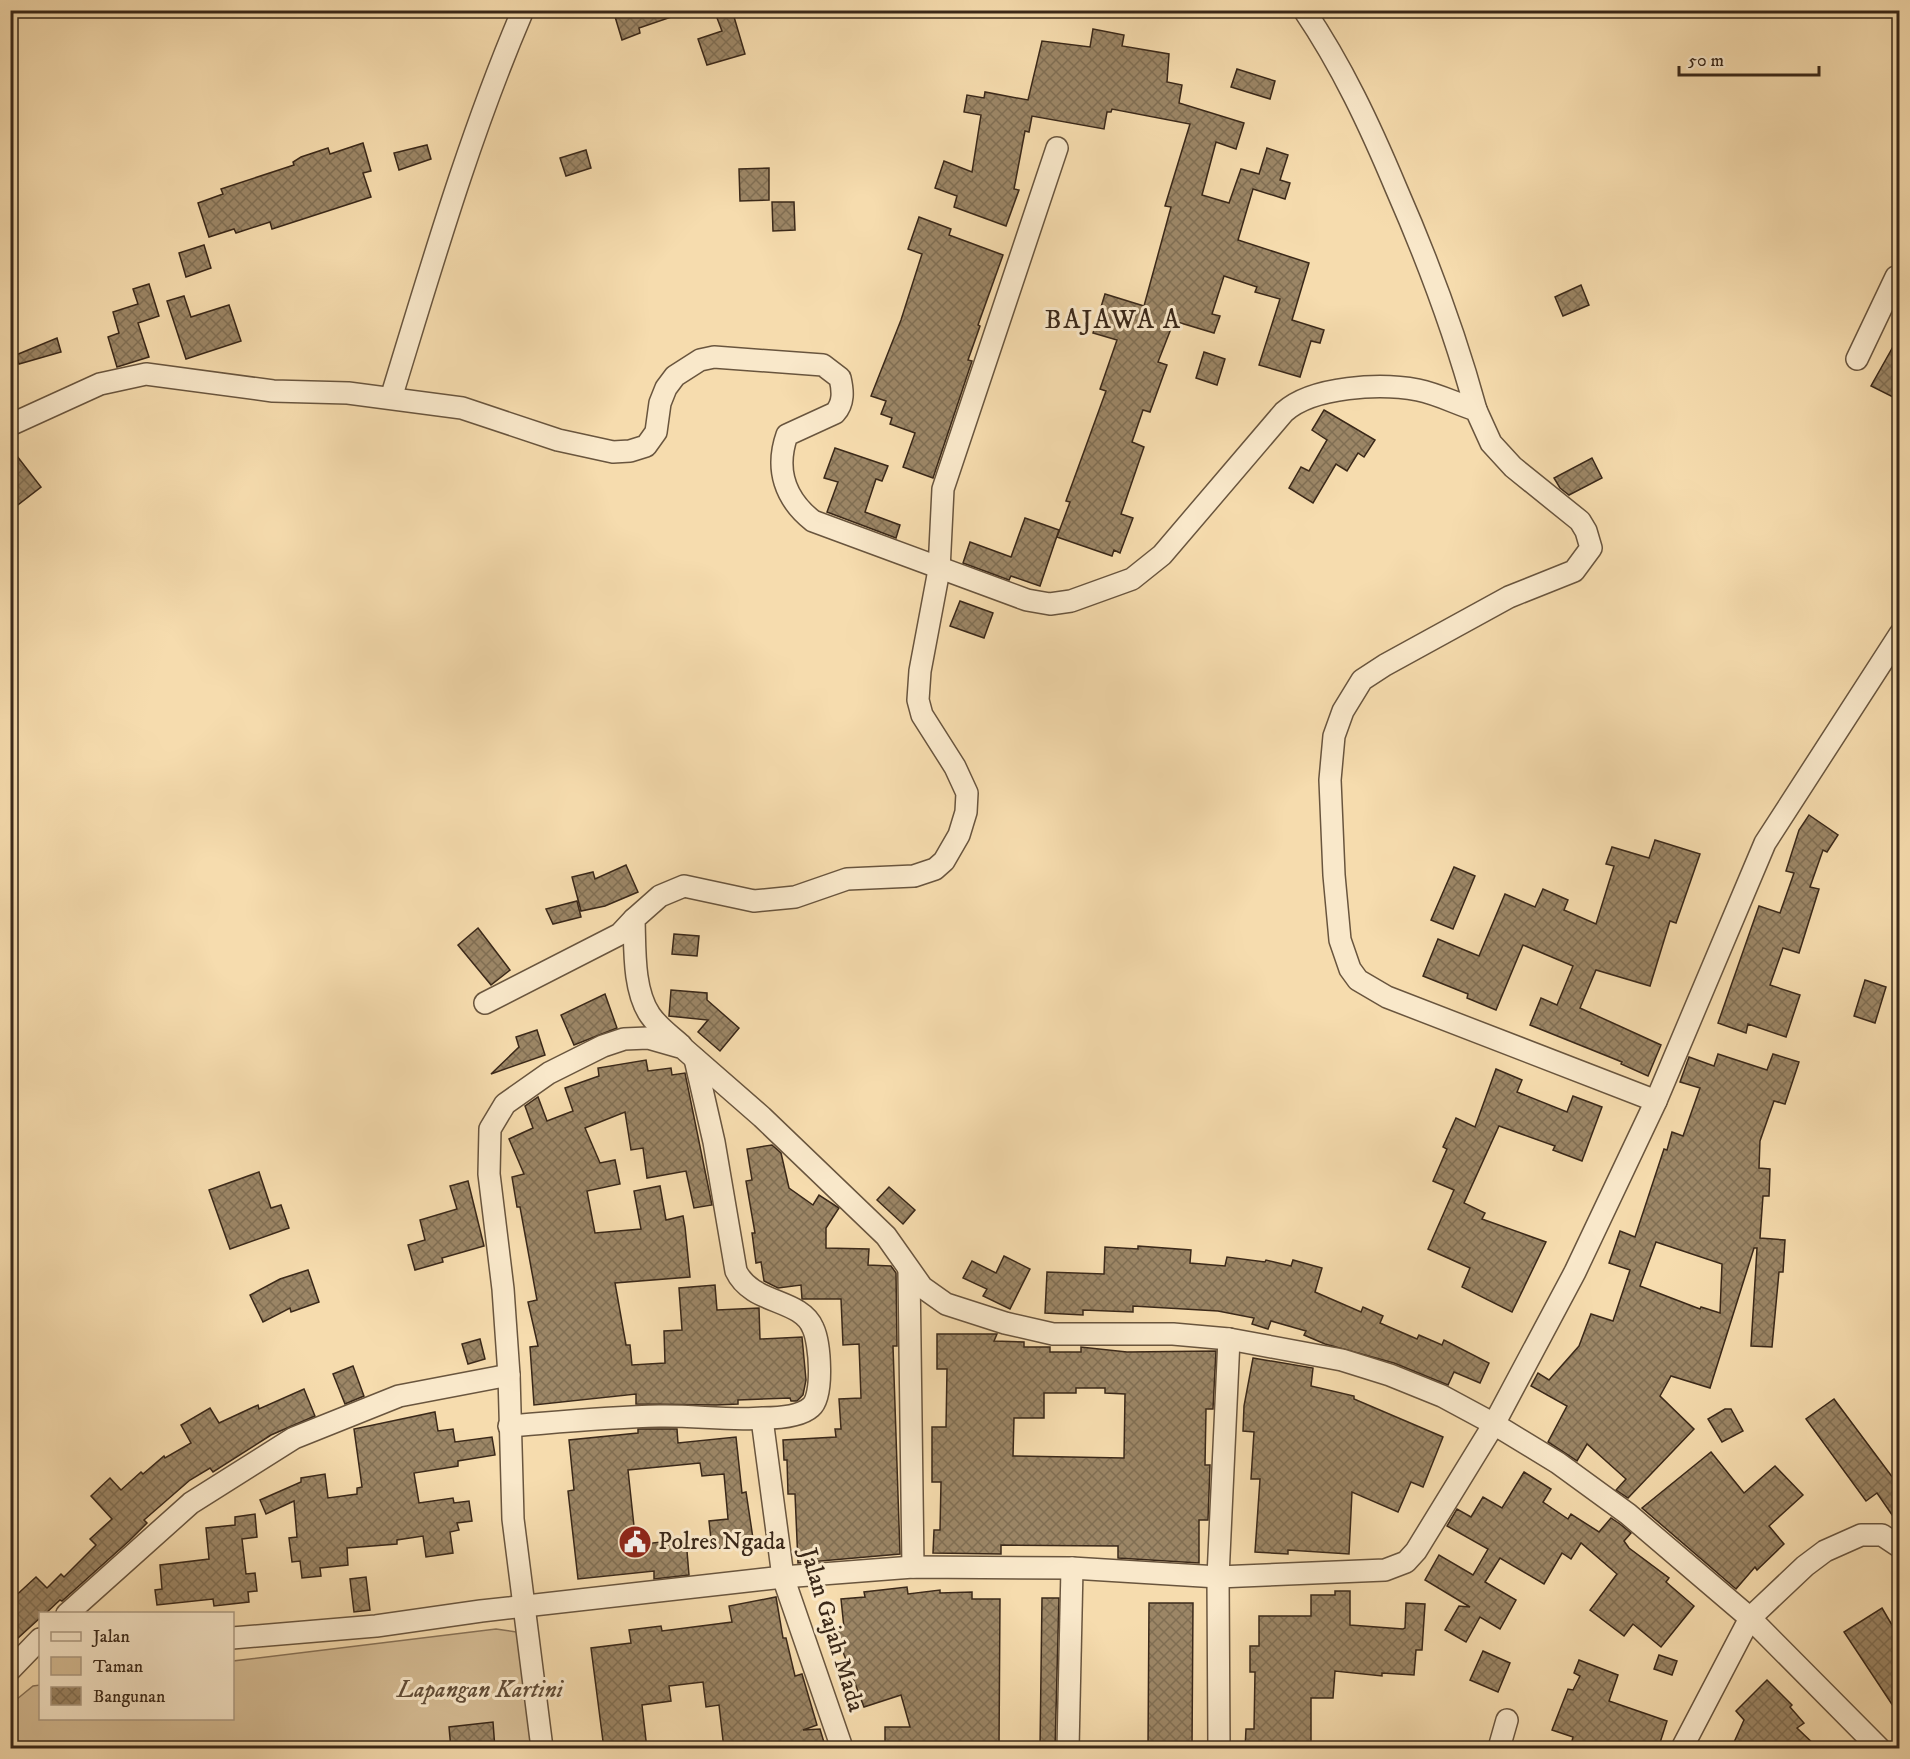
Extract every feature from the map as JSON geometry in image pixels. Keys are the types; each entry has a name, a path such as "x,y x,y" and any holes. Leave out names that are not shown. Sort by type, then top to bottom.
{"street":[{"path":"391,398 459,181 523,10"},
{"path":"1304,10 1331,51 1374,135 1436,280 1461,353 1476,410 1491,443 1513,467 1580,521 1591,548 1574,571 1509,597 1362,680 1343,711 1334,736 1331,769 1332,845 1340,940 1350,969 1358,980 1387,997 1656,1101"},
{"path":"485,1003 620,934 660,896 684,886 754,901 775,899 795,897 847,879 914,876 935,869 944,861 964,824 967,793 955,767 922,714 918,700 920,671 939,570 943,489 1057,148"},
{"path":"1857,359 1896,277 1899,277"},
{"path":"10,425 100,384 146,374 273,391 348,393 462,408 558,440 613,452 630,451 642,449 650,442 657,432 660,403 666,388 675,376 700,360 714,357 823,365 840,378 843,390 840,407 835,413 787,435 780,464 787,490 794,503 813,521 939,570 1027,600 1050,604 1071,601 1132,579 1162,555 1278,419 1301,399 1343,390 1381,387 1419,391 1476,410"},
{"path":"234,1638 376,1626 783,1576 913,1567 1072,1568 1218,1577 1385,1570 1406,1562 1432,1529 1533,1353 1656,1101 1765,843 1899,634"},
{"path":"634,919 635,956 643,999 650,1015 689,1053 762,1117 803,1159 873,1223 895,1248 909,1272 922,1287 946,1304 1025,1329 1053,1334 1173,1334 1229,1339 1342,1360 1390,1375 1442,1396 1558,1463 1610,1500 1750,1618 1879,1749"},
{"path":"542,1749 513,1519 509,1375 488,1152 490,1129 496,1114 505,1104 549,1073 603,1046 624,1039 648,1038 689,1053"},
{"path":"509,1426 658,1416 762,1419 802,1412 809,1409 816,1400 819,1386 816,1335 812,1325 799,1312 749,1289 742,1283 736,1271 714,1142 689,1053"},
{"path":"909,1272 913,1567"},
{"path":"1219,1749 1218,1577 1229,1339"},
{"path":"69,1612 191,1503 294,1438 399,1396 509,1375"},
{"name":"Jalan Gajah Mada","path":"762,1419 783,1576 842,1749"},
{"path":"1682,1749 1750,1618 1805,1566 1825,1551 1850,1538 1882,1535 1899,1547"},
{"path":"1068,1749 1072,1568"},
{"path":"24,1662 39,1640"},
{"path":"1499,1749 1507,1720"}],"green space":[{"name":"Lapangan Kartini","path":"496,1629 523,1633 546,1748 11,1748 11,1704 33,1686 39,1685 39,1720 234,1720 234,1661"}],"building":[{"path":"613,10 683,10 683,13 639,28 640,33 622,40"},
{"path":"714,10 732,10 745,54 707,65 698,39 722,31"},
{"path":"1093,29 1124,35 1122,46 1169,54 1167,82 1182,85 1179,103 1244,123 1236,149 1216,142 1202,195 1229,203 1241,169 1259,174 1267,148 1288,155 1280,180 1290,183 1285,199 1253,189 1238,240 1309,263 1292,320 1324,330 1320,343 1311,341 1300,377 1259,365 1280,299 1255,292 1257,287 1224,276 1212,314 1220,316 1214,333 1174,321 1158,362 1167,365 1150,412 1143,410 1132,442 1144,447 1121,514 1133,518 1120,553 1114,550 1112,556 1057,537 1070,502 1066,501 1106,391 1100,389 1117,340 1093,333 1105,294 1144,306 1171,207 1165,206 1190,124 1112,109 1111,112 1107,112 1104,129 1032,116 1029,132 1025,131 1014,189 1019,190 1006,226 954,207 957,196 935,188 944,161 972,172 981,115 964,112 967,95 984,98 985,92 1028,100 1042,41 1090,47"},
{"path":"1237,69 1275,81 1270,99 1231,87"},
{"path":"363,143 371,171 363,173 371,197 272,229 270,222 236,233 234,229 209,237 198,203 223,194 221,189 294,165 293,162 301,157 328,148 330,154"},
{"path":"427,145 431,159 399,170 394,153"},
{"path":"586,150 591,168 566,176 560,158"},
{"path":"769,168 769,200 740,201 739,169"},
{"path":"772,202 794,202 795,230 773,231"},
{"path":"919,217 951,229 949,235 1003,255 978,325 980,326 968,360 972,361 933,478 903,467 915,433 890,424 892,418 881,414 886,401 871,396 901,320 922,254 908,249"},
{"path":"204,245 211,268 186,277 179,253"},
{"path":"149,284 159,316 138,323 149,357 117,367 108,337 119,333 113,312 138,304 133,289"},
{"path":"1581,285 1589,305 1563,316 1555,297"},
{"path":"184,296 191,317 229,305 241,341 186,359 167,301"},
{"path":"1899,336 1899,400 1871,386"},
{"path":"57,338 61,352 19,364 16,355"},
{"path":"1204,352 1225,359 1217,385 1196,378"},
{"path":"1324,410 1375,440 1364,457 1358,453 1347,471 1336,464 1313,503 1289,488 1301,467 1309,471 1327,440 1312,430"},
{"path":"10,447 41,487 10,511"},
{"path":"835,448 888,466 882,481 876,479 865,512 900,525 896,538 827,512 838,482 824,478"},
{"path":"1592,458 1602,478 1569,495 1560,488 1554,478"},
{"path":"1025,518 1059,530 1040,586 1011,576 1009,580 963,563 970,542 1011,557"},
{"path":"960,601 993,613 984,638 950,626"},
{"path":"1809,815 1838,835 1827,852 1823,850 1810,887 1819,889 1799,953 1783,948 1770,985 1800,995 1786,1037 1748,1024 1746,1033 1718,1023 1759,906 1780,913 1794,873 1786,871 1799,830"},
{"path":"1655,840 1700,854 1676,923 1670,921 1650,986 1596,970 1580,1008 1661,1045 1648,1076 1621,1064 1622,1062 1530,1025 1541,998 1557,1005 1573,966 1523,945 1496,1010 1467,998 1468,994 1423,976 1438,939 1479,956 1505,894 1535,907 1543,889 1568,900 1564,910 1596,924 1614,866 1606,864 1612,847 1649,858"},
{"path":"626,865 638,892 605,906 581,911 572,877 593,872 595,879"},
{"path":"1454,867 1475,876 1453,929 1431,920"},
{"path":"577,901 581,917 553,924 546,909"},
{"path":"478,928 510,970 491,985 458,945"},
{"path":"674,934 699,936 697,956 672,954"},
{"path":"1865,980 1886,987 1875,1023 1854,1016"},
{"path":"671,990 707,993 707,1000 739,1028 720,1051 698,1032 708,1020 669,1016"},
{"path":"605,994 617,1028 574,1045 561,1015"},
{"path":"537,1030 545,1055 491,1074 519,1047 516,1037"},
{"path":"1718,1054 1767,1070 1773,1054 1799,1062 1785,1104 1774,1101 1760,1141 1759,1168 1770,1169 1769,1196 1763,1196 1760,1238 1785,1240 1783,1272 1779,1272 1772,1347 1751,1346 1757,1248 1754,1248 1710,1388 1671,1376 1660,1396 1694,1429 1628,1498 1616,1490 1626,1479 1587,1444 1577,1461 1548,1442 1567,1406 1531,1386 1538,1373 1549,1380 1579,1346 1591,1314 1613,1321 1630,1270 1609,1263 1620,1231 1635,1237 1664,1149 1667,1150 1672,1132 1683,1136 1700,1088 1680,1082 1689,1057 1714,1066","holes":["1656,1242 1722,1264 1720,1313 1701,1307 1700,1309 1640,1286"]},
{"path":"646,1060 648,1071 671,1068 672,1075 685,1073 712,1205 694,1208 686,1171 647,1178 643,1148 631,1150 625,1112 585,1128 600,1163 615,1160 620,1184 587,1191 595,1233 641,1229 634,1191 660,1186 666,1220 683,1216 690,1277 615,1283 626,1345 630,1345 632,1365 665,1363 664,1331 682,1330 679,1288 715,1285 717,1310 759,1308 760,1339 802,1337 806,1380 803,1395 797,1401 791,1401 790,1398 738,1400 738,1404 716,1405 636,1404 636,1394 534,1405 530,1347 538,1346 528,1302 537,1300 520,1207 517,1207 512,1177 524,1174 509,1139 533,1128 525,1106 538,1097 547,1121 573,1111 565,1088 599,1076 598,1068"},
{"path":"1496,1069 1522,1080 1517,1092 1567,1112 1573,1096 1602,1107 1582,1161 1553,1150 1555,1146 1499,1126 1464,1203 1485,1213 1482,1219 1546,1242 1512,1312 1462,1287 1470,1268 1428,1249 1454,1190 1433,1181 1447,1149 1443,1147 1456,1118 1475,1127"},
{"path":"772,1145 781,1153 789,1188 813,1205 819,1195 839,1208 826,1228 826,1248 869,1249 868,1265 891,1266 896,1273 897,1346 893,1346 900,1554 798,1563 795,1494 788,1494 787,1460 784,1460 783,1440 836,1437 835,1429 841,1429 839,1399 861,1398 859,1344 843,1345 841,1299 802,1299 801,1285 778,1288 764,1281 761,1262 756,1263 752,1233 755,1233 746,1181 752,1180 747,1149"},
{"path":"259,1172 271,1208 281,1205 289,1228 230,1249 209,1190"},
{"path":"468,1181 484,1246 442,1258 443,1262 415,1270 408,1245 425,1240 420,1220 457,1209 450,1186"},
{"path":"889,1187 915,1210 903,1224 877,1200"},
{"path":"1138,1246 1191,1250 1190,1263 1225,1266 1227,1257 1265,1262 1266,1260 1291,1266 1293,1260 1322,1268 1315,1292 1361,1312 1363,1307 1383,1316 1380,1323 1417,1339 1419,1335 1442,1345 1444,1340 1489,1363 1480,1383 1454,1372 1448,1385 1394,1363 1325,1344 1304,1335 1306,1331 1271,1321 1268,1329 1252,1324 1254,1318 1218,1311 1133,1306 1133,1312 1083,1310 1083,1315 1045,1313 1047,1272 1104,1274 1105,1247 1138,1249"},
{"path":"1004,1256 1030,1269 1010,1309 983,1296 987,1289 963,1278 972,1261 996,1273"},
{"path":"308,1270 319,1302 291,1312 290,1308 263,1322 250,1295 280,1279"},
{"path":"937,1334 997,1334 994,1341 1024,1342 1024,1347 1050,1347 1050,1352 1081,1352 1081,1347 1127,1352 1216,1351 1213,1409 1206,1409 1205,1465 1210,1465 1208,1520 1199,1520 1199,1563 1118,1558 1118,1546 1001,1545 1001,1554 933,1553 934,1530 940,1530 941,1482 932,1482 932,1427 946,1427 947,1369 937,1369","holes":["1076,1388 1105,1388 1105,1393 1125,1394 1124,1458 1013,1456 1014,1418 1044,1418 1044,1393 1076,1393"]},
{"path":"480,1339 485,1359 468,1364 462,1344"},
{"path":"1253,1358 1313,1368 1311,1386 1354,1396 1354,1399 1443,1437 1423,1487 1411,1482 1398,1512 1352,1492 1349,1554 1288,1550 1288,1554 1255,1552 1260,1479 1251,1479 1254,1432 1243,1431 1244,1406"},
{"path":"353,1366 364,1396 345,1404 333,1374"},
{"path":"304,1389 315,1416 271,1435 213,1472 210,1468 190,1480 144,1520 147,1523 129,1541 62,1601 60,1600 47,1612 39,1612 39,1619 17,1639 10,1631 10,1601 36,1577 47,1588 61,1574 64,1577 96,1545 90,1539 112,1519 91,1496 110,1478 121,1490 164,1456 165,1458 191,1443 181,1425 210,1408 219,1423 258,1405 259,1409"},
{"path":"1834,1399 1899,1486 1899,1525 1877,1493 1866,1501 1806,1419"},
{"path":"1725,1409 1731,1409 1743,1431 1722,1442 1708,1419"},
{"path":"435,1412 438,1431 453,1429 455,1442 492,1437 495,1455 458,1461 458,1466 414,1473 419,1503 453,1498 454,1503 469,1501 472,1521 457,1523 459,1530 450,1532 453,1553 426,1557 423,1536 397,1540 397,1544 347,1548 348,1565 320,1568 321,1576 302,1578 300,1561 292,1562 289,1538 297,1537 294,1501 266,1514 260,1500 301,1482 301,1478 325,1474 328,1498 357,1494 357,1488 362,1487 354,1429"},
{"path":"638,1429 677,1429 678,1443 736,1437 742,1493 746,1492 754,1545 712,1549 709,1521 728,1519 724,1474 702,1476 700,1463 628,1470 636,1545 686,1539 689,1575 654,1579 654,1571 578,1579 568,1491 574,1490 569,1440 638,1433"},
{"path":"1711,1452 1744,1493 1775,1466 1803,1495 1769,1526 1784,1544 1757,1570 1755,1567 1736,1589 1642,1508"},
{"path":"1524,1472 1551,1489 1543,1502 1568,1519 1571,1514 1599,1532 1611,1518 1620,1524 1631,1533 1624,1541 1629,1548 1669,1578 1666,1582 1694,1606 1661,1647 1633,1624 1624,1636 1590,1610 1617,1574 1581,1543 1571,1559 1562,1553 1544,1584 1500,1558 1485,1582 1516,1600 1500,1629 1480,1617 1466,1642 1445,1630 1459,1606 1470,1607 1425,1580 1439,1555 1473,1575 1488,1549 1447,1526 1457,1509 1471,1517 1483,1497 1502,1508"},
{"path":"255,1514 257,1537 242,1539 246,1574 255,1573 257,1591 248,1592 249,1602 214,1606 213,1599 157,1605 155,1590 162,1589 160,1565 209,1559 206,1528 235,1525 235,1517"},
{"path":"366,1577 370,1610 354,1612 350,1579"},
{"path":"907,1587 908,1594 940,1590 940,1593 972,1592 972,1599 1000,1599 999,1749 885,1749 885,1727 910,1727 901,1695 864,1707 835,1631 844,1628 841,1599 865,1597 864,1592"},
{"path":"1335,1591 1350,1591 1350,1625 1403,1629 1405,1628 1406,1603 1425,1604 1422,1650 1416,1650 1414,1675 1382,1673 1382,1676 1335,1671 1333,1698 1311,1698 1311,1749 1245,1749 1246,1729 1254,1729 1255,1672 1250,1672 1250,1646 1259,1646 1259,1616 1311,1616 1311,1595 1335,1595"},
{"path":"776,1597 783,1638 786,1638 795,1676 802,1674 817,1725 803,1730 820,1729 826,1749 773,1749 772,1745 724,1749 719,1705 706,1707 703,1682 669,1686 671,1701 642,1705 647,1749 604,1749 591,1648 631,1643 629,1630 661,1626 662,1631 732,1622 729,1606"},
{"path":"1042,1598 1059,1598 1055,1749 1040,1749"},
{"path":"1149,1603 1193,1603 1192,1749 1148,1749"},
{"path":"1882,1608 1899,1637 1899,1715 1844,1632"},
{"path":"1483,1651 1510,1663 1498,1692 1470,1680"},
{"path":"1659,1655 1677,1661 1672,1675 1654,1669"},
{"path":"1579,1660 1618,1675 1609,1701 1667,1721 1658,1749 1570,1749 1573,1737 1552,1730 1568,1689 1573,1690 1580,1676 1574,1673"},
{"path":"1767,1680 1792,1705 1790,1707 1804,1723 1797,1728 1819,1749 1731,1749 1744,1720 1736,1711"},
{"path":"493,1722 495,1749 451,1749 449,1727"}],"place":[{"name":"Polres Ngada","path":"635,1542"}],"district":[{"name":"BAJAWA A","path":"1113,320"}]}
